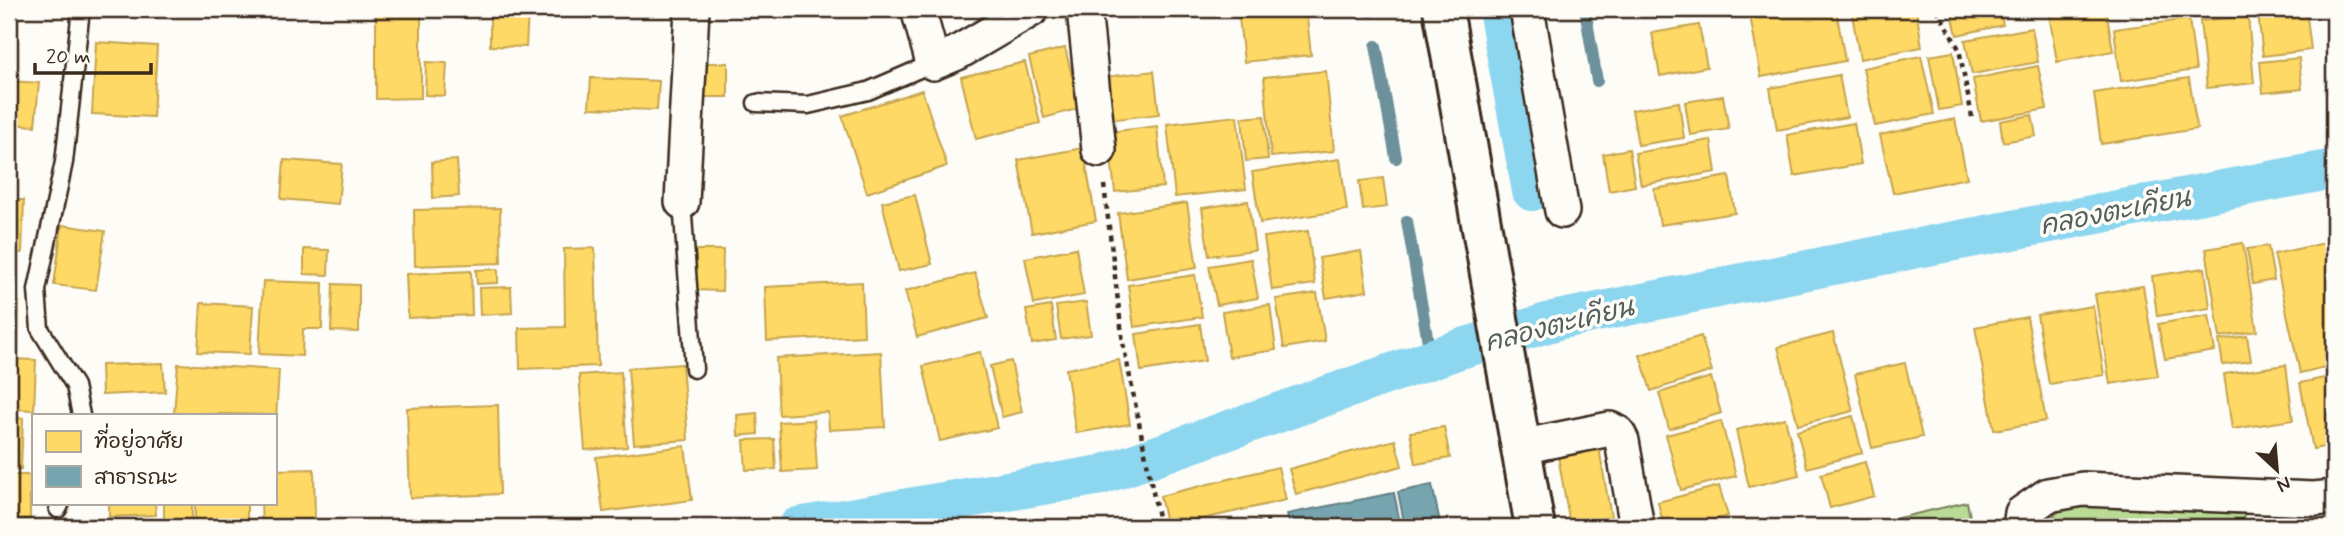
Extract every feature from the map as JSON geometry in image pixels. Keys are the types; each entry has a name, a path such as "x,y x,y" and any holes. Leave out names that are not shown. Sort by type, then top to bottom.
{"street":[{"path":"682,202 692,9"},
{"path":"918,9 933,64 1032,9"},
{"path":"1084,9 1099,150"},
{"path":"1443,9 1535,527"},
{"path":"1527,9 1562,211"},
{"path":"1516,430 1610,429 1618,433 1622,441 1637,527"},
{"path":"2021,520 2048,495 2083,489 2315,499 2334,497"}],"lane":[{"path":"80,414 75,386 40,329 37,290 64,162 81,9"},
{"path":"756,103 808,105 868,91 933,64"},
{"path":"682,202 694,369"}],"path":[{"path":"1937,9 1959,49 1973,122"},
{"path":"1099,150 1123,343 1160,527"},
{"path":"1236,527 1267,521 1269,527"}],"green space":[{"path":"1967,502 1972,527 1878,527 1877,523"},
{"path":"2080,504 2244,514 2245,527 2041,527 2059,511"}],"building: ที่อยู่อาศัย":[{"path":"490,9 528,10 526,47 490,46"},
{"path":"1238,9 1306,9 1311,55 1244,62"},
{"path":"1836,9 1845,61 1761,77 1749,10"},
{"path":"1851,9 1916,9 1922,47 1860,59"},
{"path":"1951,9 2000,9 2003,25 1957,35"},
{"path":"2076,9 2106,9 2113,51 2057,62 2049,14"},
{"path":"2129,9 2166,9 2129,14"},
{"path":"2306,9 2311,50 2263,56 2258,13"},
{"path":"2329,9 2334,9 2334,33 2332,33"},
{"path":"376,10 421,10 421,98 376,99"},
{"path":"2248,16 2254,83 2207,88 2200,21"},
{"path":"2189,19 2196,70 2121,81 2114,29"},
{"path":"1699,25 1707,67 1660,76 1652,33"},
{"path":"2032,28 2038,62 1972,74 1965,40"},
{"path":"96,42 157,46 153,117 92,114"},
{"path":"1065,48 1080,108 1044,118 1029,57"},
{"path":"1953,52 1962,106 1939,110 1929,56"},
{"path":"1921,56 1934,114 1875,126 1863,68"},
{"path":"2299,58 2302,89 2263,93 2260,62"},
{"path":"426,62 447,63 445,96 425,95"},
{"path":"1025,62 1040,123 976,139 961,77"},
{"path":"703,63 728,63 728,97 702,97"},
{"path":"2038,66 2047,109 1981,121 1973,79"},
{"path":"1154,71 1159,114 1109,120 1104,77"},
{"path":"1326,71 1334,151 1271,157 1264,77"},
{"path":"1839,75 1847,117 1777,130 1770,88"},
{"path":"591,78 659,81 657,110 589,108"},
{"path":"2189,78 2197,129 2101,144 2094,93"},
{"path":"9,81 39,83 35,126 9,124"},
{"path":"922,90 947,166 867,193 842,116"},
{"path":"1723,96 1729,129 1690,135 1685,102"},
{"path":"1679,102 1684,138 1638,145 1632,110"},
{"path":"2032,115 2036,136 2003,142 2000,121"},
{"path":"1237,116 1246,189 1175,197 1167,124"},
{"path":"1264,116 1268,159 1246,161 1242,118"},
{"path":"1955,119 1967,178 1893,193 1880,135"},
{"path":"1854,123 1861,164 1794,176 1787,135"},
{"path":"1157,126 1163,187 1115,192 1108,132"},
{"path":"1711,140 1716,172 1641,185 1635,153"},
{"path":"1083,148 1096,221 1032,233 1018,160"},
{"path":"1629,149 1635,186 1609,191 1603,154"},
{"path":"1340,159 1347,210 1260,223 1252,172"},
{"path":"284,160 342,164 338,204 281,199"},
{"path":"457,160 459,196 433,198 432,162"},
{"path":"1729,176 1735,213 1660,225 1654,189"},
{"path":"1383,178 1387,207 1363,210 1359,181"},
{"path":"915,195 932,264 899,271 882,202"},
{"path":"9,200 24,200 22,253 9,253"},
{"path":"1248,201 1255,250 1209,256 1202,208"},
{"path":"1187,203 1197,268 1127,279 1118,213"},
{"path":"500,208 501,263 415,266 414,210"},
{"path":"62,225 105,231 96,290 54,285"},
{"path":"1308,231 1315,284 1272,290 1264,237"},
{"path":"2334,241 2334,365 2300,373 2274,254"},
{"path":"2243,243 2257,331 2220,337 2206,249"},
{"path":"2268,246 2274,280 2253,284 2247,249"},
{"path":"595,248 598,366 520,369 519,328 565,327 564,249"},
{"path":"1076,248 1084,295 1034,304 1025,258"},
{"path":"304,249 329,250 328,275 304,274"},
{"path":"695,250 723,250 722,291 694,290"},
{"path":"1361,251 1367,291 1326,298 1319,258"},
{"path":"1251,259 1258,298 1217,305 1209,266"},
{"path":"2205,268 2210,308 2157,316 2152,276"},
{"path":"498,269 498,283 477,284 476,270"},
{"path":"471,271 472,315 408,318 406,274"},
{"path":"975,273 988,318 917,337 905,291"},
{"path":"1195,275 1202,317 1134,327 1128,285"},
{"path":"263,281 323,283 322,329 303,329 302,356 259,354"},
{"path":"862,282 864,336 767,341 765,287"},
{"path":"333,284 359,285 359,332 331,331"},
{"path":"2143,286 2158,376 2110,384 2095,294"},
{"path":"511,287 512,313 480,315 479,288"},
{"path":"1317,293 1325,341 1284,348 1276,299"},
{"path":"9,301 19,302 18,351 9,350"},
{"path":"1086,302 1091,335 1061,339 1056,306"},
{"path":"201,303 253,306 250,354 198,352"},
{"path":"1270,305 1276,350 1229,357 1222,312"},
{"path":"1051,306 1056,340 1032,344 1026,310"},
{"path":"2093,306 2104,375 2049,384 2037,315"},
{"path":"2209,315 2215,351 2165,359 2158,324"},
{"path":"2027,317 2046,421 1994,430 1975,327"},
{"path":"1200,324 1205,361 1141,371 1136,334"},
{"path":"1833,333 1853,411 1798,425 1778,347"},
{"path":"1701,336 1712,371 1651,391 1640,355"},
{"path":"2247,336 2251,361 2223,365 2219,340"},
{"path":"881,352 885,427 829,430 828,412 779,415 776,358"},
{"path":"980,352 997,428 940,441 923,366"},
{"path":"9,359 36,360 34,410 9,409"},
{"path":"1119,360 1130,424 1076,433 1066,369"},
{"path":"1011,361 1022,412 1002,417 990,366"},
{"path":"163,363 165,392 102,395 101,365"},
{"path":"1905,363 1922,437 1872,448 1855,374"},
{"path":"178,364 279,370 276,419 276,414 174,413"},
{"path":"682,364 688,440 634,444 628,368"},
{"path":"2286,365 2293,420 2232,429 2224,374"},
{"path":"621,372 627,447 585,450 579,375"},
{"path":"2334,376 2334,445 2313,449 2300,383"},
{"path":"1711,377 1721,413 1669,429 1659,393"},
{"path":"498,405 500,494 410,498 407,408"},
{"path":"757,413 758,434 738,436 737,415"},
{"path":"1853,416 1862,453 1807,468 1797,431"},
{"path":"9,418 23,418 21,469 9,469"},
{"path":"1785,418 1799,475 1749,487 1736,430"},
{"path":"814,420 817,470 782,472 779,422"},
{"path":"1721,421 1736,476 1681,490 1666,435"},
{"path":"1444,427 1450,458 1416,464 1410,432"},
{"path":"774,439 776,469 746,470 744,440"},
{"path":"1395,440 1402,466 1296,494 1289,469"},
{"path":"685,446 692,500 603,512 596,457"},
{"path":"1599,448 1611,517 1570,525 1558,456"},
{"path":"1865,462 1874,496 1830,508 1821,474"},
{"path":"1278,467 1286,500 1167,527 1160,496"},
{"path":"314,469 315,520 262,523 261,504 276,504 276,470"},
{"path":"9,475 30,475 30,519 9,519"},
{"path":"1719,486 1728,516 1684,527 1664,527 1658,502"},
{"path":"109,504 155,504 156,515 109,517"},
{"path":"164,504 192,504 192,527 164,527"},
{"path":"195,504 247,504 247,527 195,527"},
{"path":"152,520 153,527 101,527 101,521"},
{"path":"1745,520 1746,527 1712,527"},
{"path":"9,522 31,522 31,527 9,527"}],"building: สาธารณะ":[{"path":"1432,485 1441,527 1405,527 1398,492"},
{"path":"1394,493 1401,527 1290,527 1287,514"}],"waterway":[{"path":"1498,9 1532,191"},
{"path":"1585,9 1597,81"},
{"path":"1376,46 1396,158"},
{"name":"คลองตะเคียน","path":"798,527 1101,475 1460,349 1557,320 2334,169"},
{"path":"1407,221 1431,359"}]}
